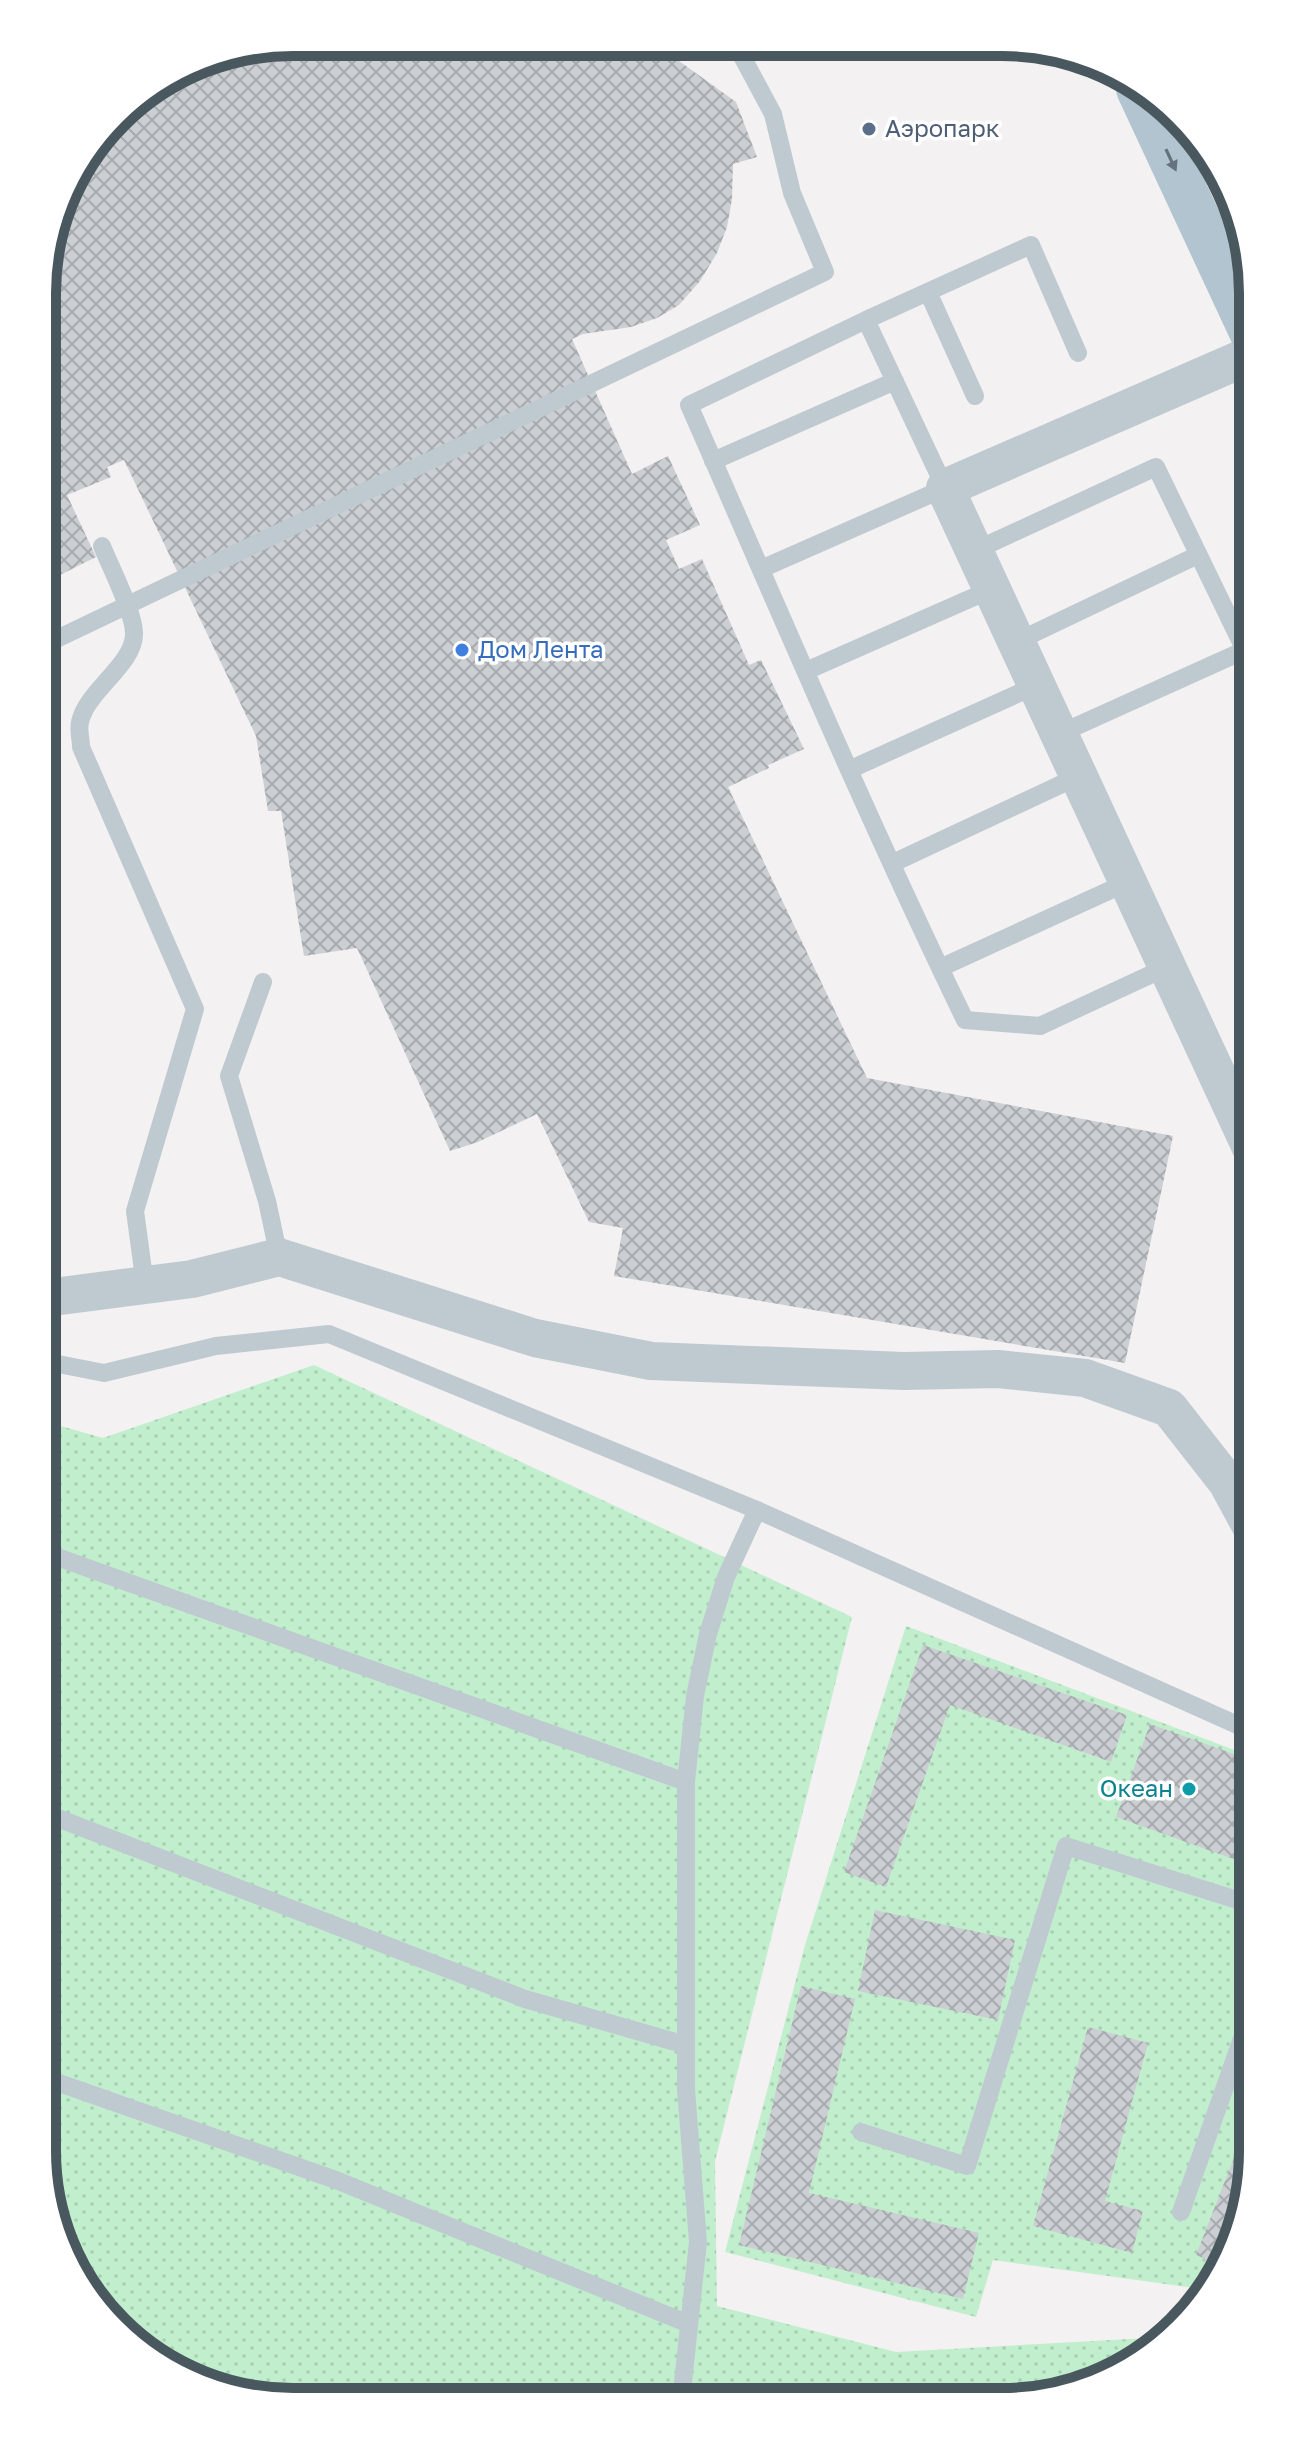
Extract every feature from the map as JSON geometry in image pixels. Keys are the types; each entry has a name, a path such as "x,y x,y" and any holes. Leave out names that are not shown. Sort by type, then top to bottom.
{"main road":[{"path":"1145,105 1239,306"}],"street":[{"path":"1239,360 945,488 1239,1121"},
{"path":"56,1297 192,1279 279,1257 535,1338 651,1361 904,1371 998,1369 1085,1378 1169,1408 1227,1482 1238,1503"}],"lane":[{"path":"56,639 825,272 792,193 773,114 742,56"},
{"path":"1078,353 1031,245 689,405 965,1020 1040,1026 1167,967"},
{"path":"928,292 975,396"},
{"path":"761,569 945,488 866,320"},
{"path":"713,461 895,381"},
{"path":"974,551 1156,467 1239,637"},
{"path":"102,546 124,597 135,634 126,655 88,701 79,724 81,747 195,1009 135,1211 145,1285"},
{"path":"1016,642 1198,555"},
{"path":"806,671 992,589"},
{"path":"1059,734 1239,662"},
{"path":"851,769 1037,685"},
{"path":"893,863 1079,776"},
{"path":"940,968 1128,882"},
{"path":"263,982 229,1076 267,1201 279,1257"},
{"path":"56,1364 104,1373 216,1346 329,1334 757,1510 1238,1725"},
{"path":"682,2388 698,2242 686,2089 686,1782 695,1696 708,1634 726,1577 757,1510"},
{"path":"56,1557 686,1782"},
{"path":"56,1817 525,1999 686,2045"},
{"path":"861,2132 967,2166 1066,1846 1238,1900"},
{"path":"1181,2212 1238,2050"},
{"path":"56,2082 336,2180 689,2324"}],"green space":[{"path":"314,1365 852,1617 715,2161 717,2306 896,2352 1147,2338 1107,2364 1078,2375 1049,2383 1002,2388 293,2388 231,2380 202,2370 174,2356 125,2319 80,2256 64,2213 56,2151 56,1425 103,1438"},
{"path":"906,1626 1238,1751 1238,2167 1226,2227 1215,2256 1195,2288 993,2260 976,2317 725,2252 805,1945"}],"building":[{"path":"670,56 736,102 757,157 733,164 727,227 717,253 700,281 679,305 657,318 631,327 583,334 572,339 632,474 668,456 700,525 666,540 679,569 702,559 749,665 761,660 804,749 728,787 867,1078 1173,1136 1125,1363 614,1276 623,1228 589,1222 537,1114 478,1142 450,1151 357,948 304,956 281,811 268,811 256,736 124,460 107,467 111,477 67,495 96,557 56,577 58,262 74,202 96,161 137,115 161,96 202,74 262,58"},
{"path":"923,1645 1127,1715 1111,1762 950,1705 886,1887 844,1872"},
{"name":"Океан","path":"1150,1724 1238,1756 1238,1861 1116,1817"},
{"path":"875,1910 1015,1940 998,2020 858,1991"},
{"path":"801,1986 855,1999 809,2193 979,2233 963,2299 739,2245"},
{"path":"1088,2027 1148,2043 1105,2201 1143,2211 1132,2253 1033,2226"},
{"path":"1237,2150 1234,2198 1215,2256 1212,2261 1196,2255"}],"place":[{"name":"Аэропарк","path":"869,129"},
{"name":"Дом Лента","path":"462,650"},
{"name":"Океан","path":"1189,1789"}]}
